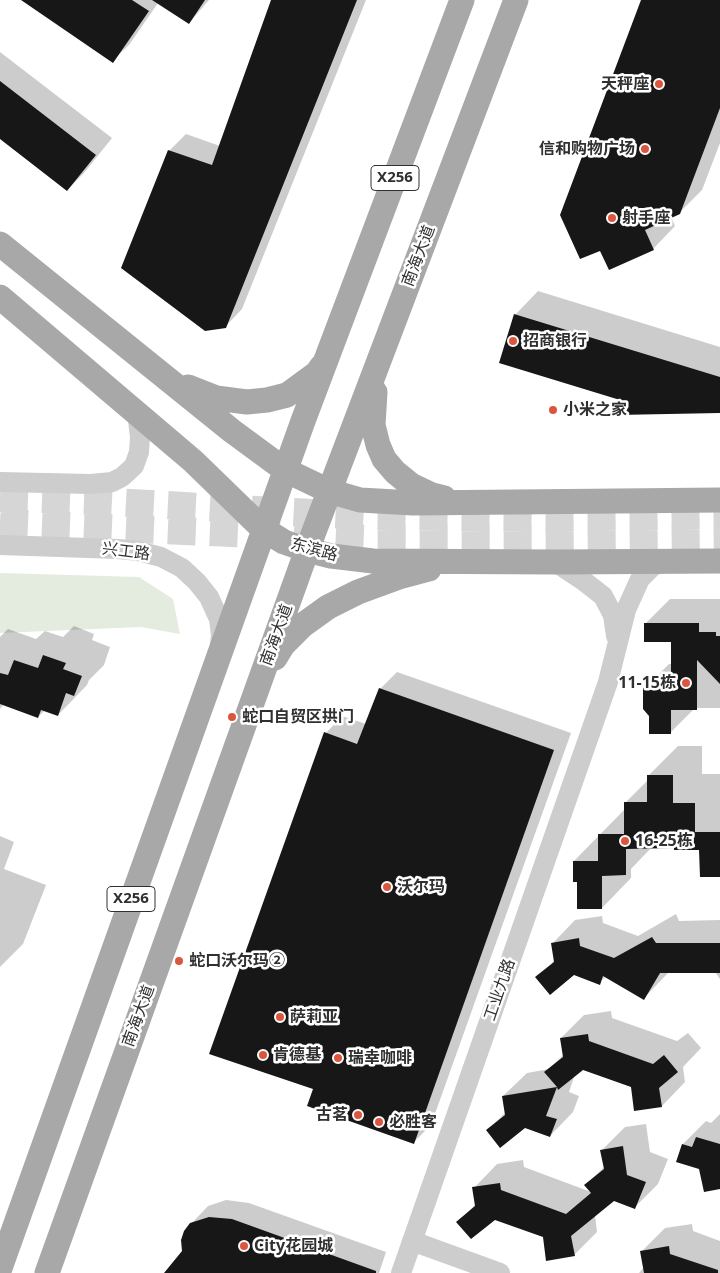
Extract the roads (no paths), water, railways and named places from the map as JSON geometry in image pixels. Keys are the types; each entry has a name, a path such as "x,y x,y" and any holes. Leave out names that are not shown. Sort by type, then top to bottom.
{"main road":[{"name":"X256","path":"0,1268 263,530 462,0"},
{"name":"南海大道","path":"47,1273 307,550 516,0"},
{"path":"0,244 232,432 285,470 329,491 360,500 377,502 479,504 720,500"},
{"name":"东滨路","path":"0,297 193,461 263,530 284,542 307,550 351,559 373,561 720,561"},
{"path":"382,355 375,388 373,425 384,459 395,472 411,485 432,496 479,504"},
{"path":"154,367 189,388 216,398 246,402 287,396 317,373 328,356"},
{"path":"257,688 283,645 303,625 328,607 358,592 399,577 454,562"}],"street":[{"path":"0,482 91,484 112,482 122,477 134,466 139,452 140,437 137,412"},
{"name":"兴工路","path":"0,545 118,549 138,551 161,557 182,568 209,597 219,619 220,651"},
{"name":"工业九路","path":"555,562 586,582 603,596 616,625 616,651"},
{"name":"工业九路","path":"401,1273 608,682 626,610 636,587 646,572 664,562"},
{"path":"412,1242 500,1273"}],"tunnel":[{"path":"0,498 93,501 368,516 550,518 720,515"},
{"path":"0,523 368,539 720,537"}],"place":[{"name":"天秤座","path":"659,84"},
{"name":"信和购物广场","path":"645,149"},
{"name":"射手座","path":"612,218"},
{"name":"招商银行","path":"513,341"},
{"name":"小米之家","path":"553,410"},
{"name":"11-15栋","path":"686,683"},
{"name":"蛇口自贸区拱门","path":"232,717"},
{"name":"16-25栋","path":"625,841"},
{"name":"沃尔玛","path":"387,887"},
{"name":"蛇口沃尔玛②","path":"179,961"},
{"name":"萨莉亚","path":"280,1017"},
{"name":"肯德基","path":"263,1055"},
{"name":"瑞幸咖啡","path":"338,1058"},
{"name":"古茗","path":"358,1115"},
{"name":"必胜客","path":"379,1122"},
{"name":"City花园城","path":"244,1246"}]}
